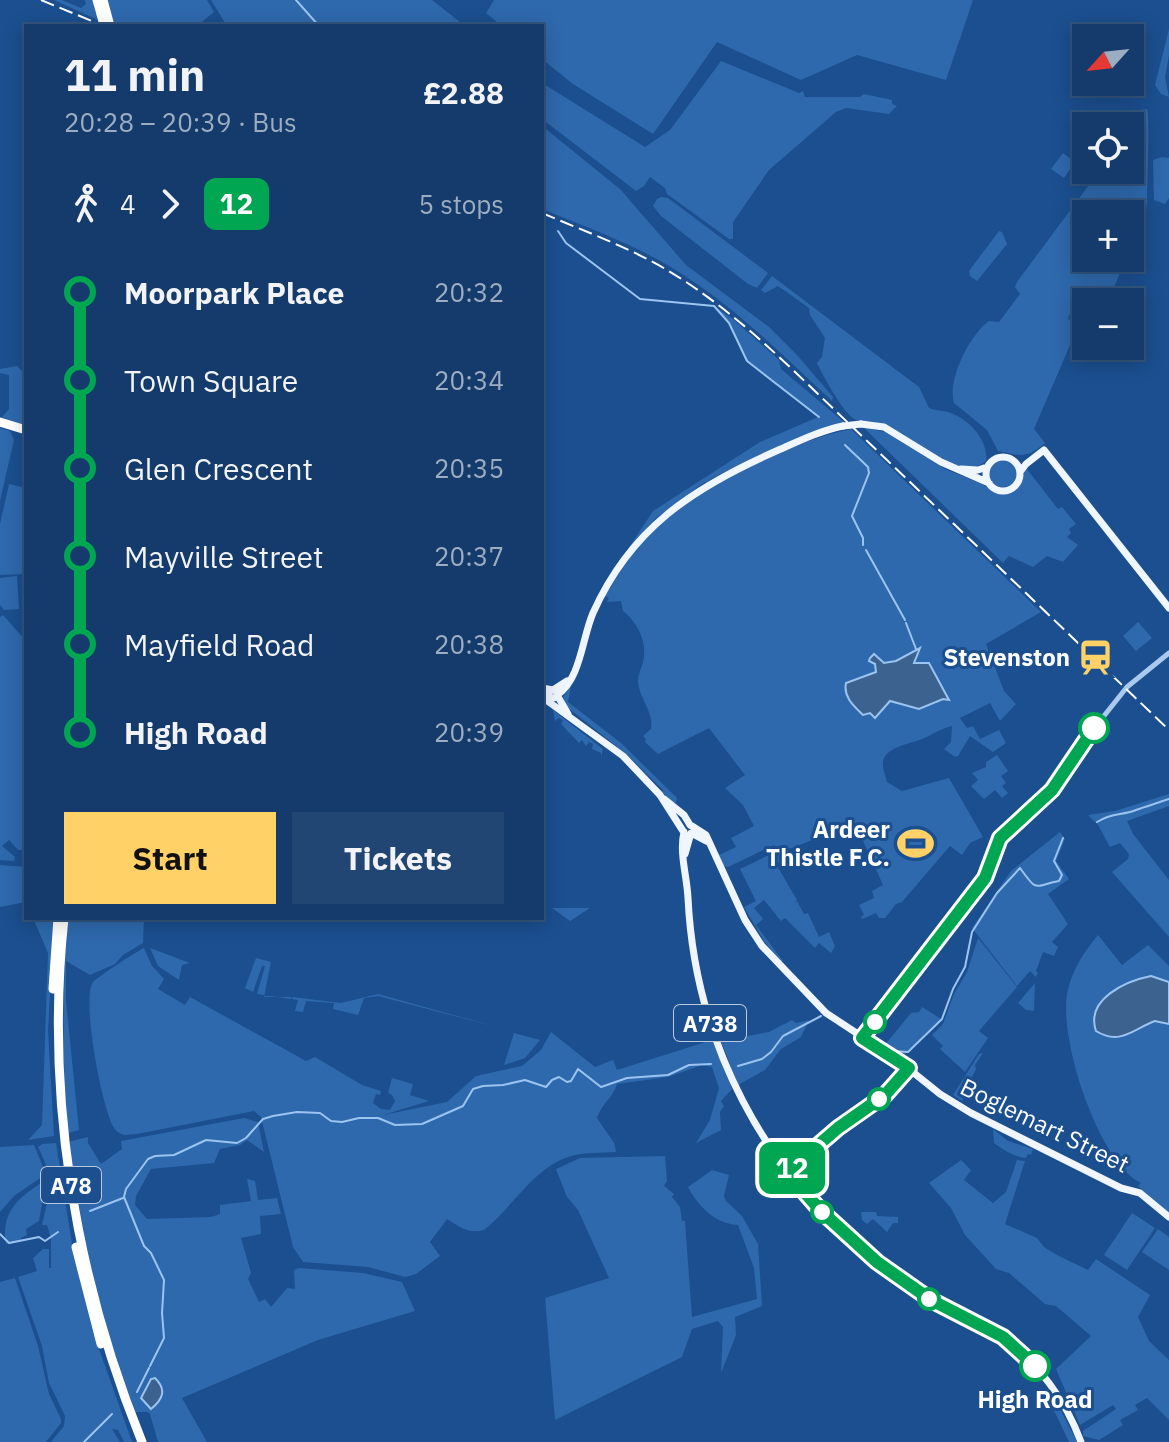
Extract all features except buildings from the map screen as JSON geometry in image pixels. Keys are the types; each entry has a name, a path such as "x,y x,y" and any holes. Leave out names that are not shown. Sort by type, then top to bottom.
{"highway":[{"path":"97,0 105,21"},
{"path":"103,0 105,21"},
{"path":"0,422 24,429"},
{"name":"A78","path":"58,920 53,977 52,1062 62,1168 91,1312 136,1442"},
{"name":"A78","path":"64,920 58,1014 61,1099 68,1166 98,1310 142,1442"}],"main road":[{"path":"548,694 567,687 591,616 603,593 626,558 657,521 680,502 723,475 818,433 843,426 861,424 884,427 997,490 1008,490 1017,483 1020,472 1044,450 1169,608"},
{"path":"955,468 971,470 987,467 999,457 1013,460 1032,458"},
{"path":"1013,460 1020,472"},
{"path":"987,467 989,483"},
{"path":"548,694 559,709 568,714"},
{"path":"548,694 568,714"},
{"name":"Boglemart Street","path":"568,714 630,764 688,829 703,832 753,933 819,1007 899,1061 944,1097 994,1127 1121,1188 1134,1190 1169,1217"},
{"name":"A738","path":"688,829 684,858 691,936 706,1012 743,1105 772,1151 807,1195 857,1246 931,1300 1003,1337 1036,1367 1060,1399 1081,1442"}],"street":[{"path":"862,1038 985,878 1000,838 1046,798 1088,736 1131,683 1169,653"}],"shaded area":[{"path":"54,0 81,8 86,4 85,0 93,0 98,20"},
{"path":"107,0 207,0 214,12 199,24 113,24"},
{"path":"211,0 432,0 462,24 226,24"},
{"path":"494,0 973,0 946,80 857,55 801,80 717,42 653,134 573,84 544,61 544,24 500,24 486,13"},
{"path":"1169,29 1165,77 1169,97 1161,94 1155,85"},
{"path":"721,61 799,93 803,91 805,97 860,97 864,94 892,100 892,104 897,106 889,114 846,108 836,112 769,170 733,222 733,239 729,239 667,194 665,188 650,177 636,191 544,121 544,84 645,147 670,130"},
{"path":"1147,109 1148,114 1147,201 1144,214 1144,200 1078,200 1090,184 1144,184 1144,112 1140,112"},
{"path":"544,128 620,189 686,265 769,327 833,397 832,401 741,318 703,288 666,264 544,210"},
{"path":"1063,153 1072,160 1072,166 1064,178 1051,169"},
{"path":"1169,158 1169,198 1165,204 1154,200 1153,160"},
{"path":"661,197 668,198 768,273 757,288 661,216 653,206"},
{"path":"1072,208 1072,272 1120,272 1114,288 1072,288 1072,308 1068,319 1072,321 1072,340 1034,429 1045,443 1023,455 998,451 987,430 954,403 953,393 957,370 968,347 989,321 999,322 1020,294 1015,287"},
{"path":"999,231 1007,244 977,281 969,271"},
{"path":"772,276 919,387 929,408 948,412 970,425 981,438 986,461 974,467 947,462 890,428 876,422 856,420 849,415 817,363 822,357 825,338 810,315 809,308 778,286 765,293 761,290"},
{"path":"714,306 779,360 781,369 844,422 795,440 699,486 655,519 624,555 653,511 760,442 818,417 747,361 729,323"},
{"path":"17,366 24,373 24,425 2,417 9,409 9,375 0,373 0,369"},
{"path":"863,427 885,432 945,469 982,484 997,494 1007,494 1017,489 1026,468 1058,509 1062,507 1076,524 1069,529 1071,533 1067,537 1078,545 1063,562 1047,556 1033,567 1009,556 1003,563"},
{"path":"0,428 10,431 14,440 0,501"},
{"path":"851,429 1041,612 986,644 1004,691 1016,704 1000,721 990,703 960,718 967,728 973,726 980,739 999,730 1006,743 993,752 970,736 955,757 944,749 951,742 952,726 899,747 885,757 883,767 887,782 902,791 949,778 983,837 970,843 962,855 950,846 885,918 879,918 876,913 861,917 864,915 859,905 874,898 872,891 883,885 855,823 792,848 776,849 774,845 728,867 723,866 719,855 736,847 731,838 754,826 743,805 725,788 745,775 709,728 658,754 645,742 643,736 651,729 651,723 638,681 644,659 642,637 623,611 621,601 607,602 609,598 605,596 644,539 660,522 699,493 777,453"},
{"path":"1003,459 1013,463 1017,473 1013,483 1003,487 993,483 989,473 993,463"},
{"path":"9,484 24,488 24,574 0,575 0,524"},
{"path":"17,576 19,609 4,610 0,605 0,578"},
{"path":"3,615 24,639 24,850 18,850 9,840 2,846 15,857 14,861 0,860 0,617"},
{"path":"1138,622 1152,638 1136,651 1123,636"},
{"path":"920,648 914,663 929,663 949,700 943,699 919,709 890,701 875,718 870,713 863,715 853,705 846,683 876,672 875,664 869,661 874,654 884,663 896,661"},
{"path":"571,686 568,702 621,743 677,798 676,803 670,801 660,789 666,793 626,754 567,707 563,697"},
{"path":"553,710 603,749 601,757 601,753 592,749 593,744 589,742 586,746 582,740 579,743 561,724 563,720 559,718 555,721"},
{"path":"997,755 1008,771 1001,776 1006,783 1002,786 1008,793 1002,798 995,790 984,799 971,786 978,780 972,773 986,767 986,762"},
{"path":"1169,794 1169,806 1127,821 1133,834 1169,880 1169,937 1112,872 1128,859 1129,854 1120,843 1110,847 1098,825 1088,815 1115,811"},
{"path":"1060,832 1065,839 1056,861 1069,879 1048,894 1068,924 1052,942 1058,947 1054,956 1043,952 1036,977 1030,971 1017,986 972,928 1011,871"},
{"path":"771,854 788,854 789,857 776,864 797,900 793,905 797,901 804,914 808,913 819,937 829,932 835,946 831,953 819,943 815,948 785,918 781,921 764,900 754,908 763,919 756,925 783,961 781,963 764,941 744,907 756,901 740,869"},
{"path":"0,865 24,867 24,902 0,907"},
{"path":"552,908 590,908 570,921"},
{"path":"34,920 54,920 48,1031 54,1136 28,1140 42,1125 48,953"},
{"path":"68,920 144,920 143,943 115,964 90,975 66,961 66,1001 79,1130 68,1133 64,1026 65,973"},
{"path":"1098,935 1122,965 1148,945 1169,966 1169,982 1164,979 1120,988 1107,1000 1093,1024 1096,1031 1120,1037 1155,1021 1169,1024 1169,1213 1138,1186 1141,1183 1125,1171 1110,1151 1085,1098 1076,1068 1069,1040 1067,994 1079,962"},
{"path":"978,938 1017,987 979,1031 988,1038 965,1072 940,1049 943,1046 932,1035 943,1024 954,994 967,972"},
{"path":"144,948 152,966 164,979 158,989 185,1005 190,997 306,1061 315,1057 362,1085 381,1091 380,1095 376,1094 373,1103 381,1109 390,1110 395,1101 388,1093 392,1078 413,1084 410,1095 429,1101 383,1115 447,1102 476,1076 522,1066 541,1050 551,1032 595,1067 613,1060 617,1070 712,1040 732,1089 721,1101 724,1106 720,1112 721,1130 696,1143 710,1120 719,1088 712,1067 702,1065 668,1077 617,1084 597,1118 614,1143 616,1152 588,1153 558,1161 535,1178 484,1230 469,1230 447,1219 430,1242 440,1256 416,1274 405,1277 368,1267 303,1262 293,1247 261,1117 254,1111 137,1134 124,1135 114,1128 94,1054 90,992 93,982"},
{"path":"150,948 190,963 182,965 179,980 158,966"},
{"path":"256,958 271,962 264,995 257,994 265,966 262,966 253,992 245,988"},
{"path":"1151,976 1169,982 1169,1024 1155,1021 1119,1037 1096,1031 1096,1010 1110,993 1130,982"},
{"path":"1035,983 1034,1011 1026,1010 1018,1003"},
{"path":"378,994 500,1028 378,996 364,998 358,1015 333,1009 334,1003 306,1001 303,1012 295,1011 298,1000 292,999 341,1003"},
{"path":"922,1007 941,1019 901,1058 884,1046 911,1013 919,1012"},
{"path":"792,1020 796,1023 809,1020 801,1037 781,1049 765,1070 738,1085 717,1031 731,1039 769,1032"},
{"path":"514,1033 540,1040 525,1058 504,1065"},
{"path":"983,1053 975,1065 962,1101 953,1095 979,1054"},
{"path":"244,1118 258,1122 264,1152 247,1140 240,1145 220,1149 214,1163 151,1169 136,1196 135,1205 147,1219 220,1214 220,1205 251,1201 247,1179 255,1181 258,1200 277,1198 281,1214 260,1216 261,1234 241,1238 251,1273 248,1279 259,1302 265,1299 271,1307 287,1288 295,1289 294,1270 299,1268 363,1273 402,1282 415,1311 318,1340 182,1398 207,1442 158,1442 150,1414 135,1412 111,1346 86,1245 68,1142 88,1137 88,1143 101,1164 122,1149 121,1141"},
{"path":"993,1129 1008,1141 1033,1149 1031,1155 1028,1154 1026,1158 1017,1156 998,1146 994,1143"},
{"path":"56,1143 72,1244 92,1329 132,1442 124,1442 118,1430 112,1429 120,1442 51,1442 64,1426 65,1416 49,1383 42,1346 18,1277 37,1271 33,1258 43,1249 49,1249 51,1268 51,1239 47,1225 42,1225 49,1194 49,1177 38,1147"},
{"path":"34,1145 46,1174 14,1196 0,1212 0,1147"},
{"path":"665,1156 667,1181 664,1186 674,1194 672,1197 680,1207 682,1221 685,1221 692,1317 757,1299 754,1268 738,1225 708,1213 688,1187 712,1170 729,1175 724,1196 726,1201 742,1216 758,1244 762,1306 735,1317 736,1335 721,1373 723,1327 718,1321 692,1329 682,1357 555,1420 545,1298 609,1278 556,1169 580,1158"},
{"path":"961,1160 971,1170 964,1180 993,1203 1006,1192 1017,1160 1025,1161 1005,1224 1037,1238 1044,1247 1088,1270 1096,1259 1150,1295 1138,1317 1149,1341 1169,1360 1169,1420 1147,1398 1135,1405 1138,1410 1120,1420 1123,1425 1099,1440 1083,1436 1083,1431 1116,1409 1113,1405 1080,1425 1056,1369 1091,1336 1056,1306 1045,1304 1009,1273 996,1269 965,1235 951,1208 929,1183"},
{"path":"46,1180 39,1221 26,1229 27,1235 21,1241 6,1244 6,1222 15,1205"},
{"path":"861,1212 898,1217 898,1223 893,1223 887,1232 873,1219 867,1224 862,1220"},
{"path":"1132,1213 1155,1228 1127,1270 1104,1255"},
{"path":"1158,1229 1169,1237 1169,1270 1142,1252"},
{"path":"15,1278 38,1346 49,1394 61,1419 46,1442 0,1442 0,1282"},
{"path":"155,1378 162,1394 151,1409 141,1398 151,1379"},
{"path":"1054,1397 1077,1442 1069,1442 1050,1402"}],"waterway":[{"path":"296,0 317,24"},
{"path":"558,231 566,243 640,299 714,306 729,323 747,361 819,417"},
{"path":"845,445 868,467 869,473 852,516 863,538 863,545"},
{"path":"866,550 905,620"},
{"path":"906,623 916,649"},
{"path":"1097,822 1169,799"},
{"path":"893,1051 908,1052 942,1019 965,967 972,932 997,893 1020,868 1036,886 1059,881 1062,875 1054,861 1063,838"},
{"path":"738,1066 762,1059 783,1036 821,1016"},
{"path":"150,1366 164,1338 164,1280 151,1253 144,1246 124,1197 126,1189 148,1159 174,1155 206,1140 237,1143 246,1138 263,1119 273,1116 297,1112 320,1113 331,1121 378,1118 395,1125 422,1124 463,1106 473,1089 483,1086 525,1080 546,1087 559,1077 571,1081 578,1069 601,1087 627,1078 668,1075 689,1065 711,1064"},
{"path":"90,1211 123,1198"},
{"path":"0,1234 9,1243 39,1237 45,1241 58,1232"},
{"path":"137,1392 149,1368"},
{"path":"84,1442 112,1414"}],"railway":[{"path":"41,0 99,24"},
{"path":"544,214 652,262 701,292 733,317 794,371 1169,730"}],"bus line":[{"name":"12","path":"1035,1366 1003,1337 931,1300 877,1262 820,1210 787,1172 838,1128 885,1095 909,1068 862,1038 985,878 1000,838 1052,790 1094,728"}],"place":[{"name":"Stevenston","path":"1096,657"},
{"name":"Ardeer Thistle F.C.","path":"916,843"},
{"name":"High Road","path":"1035,1366"}]}
